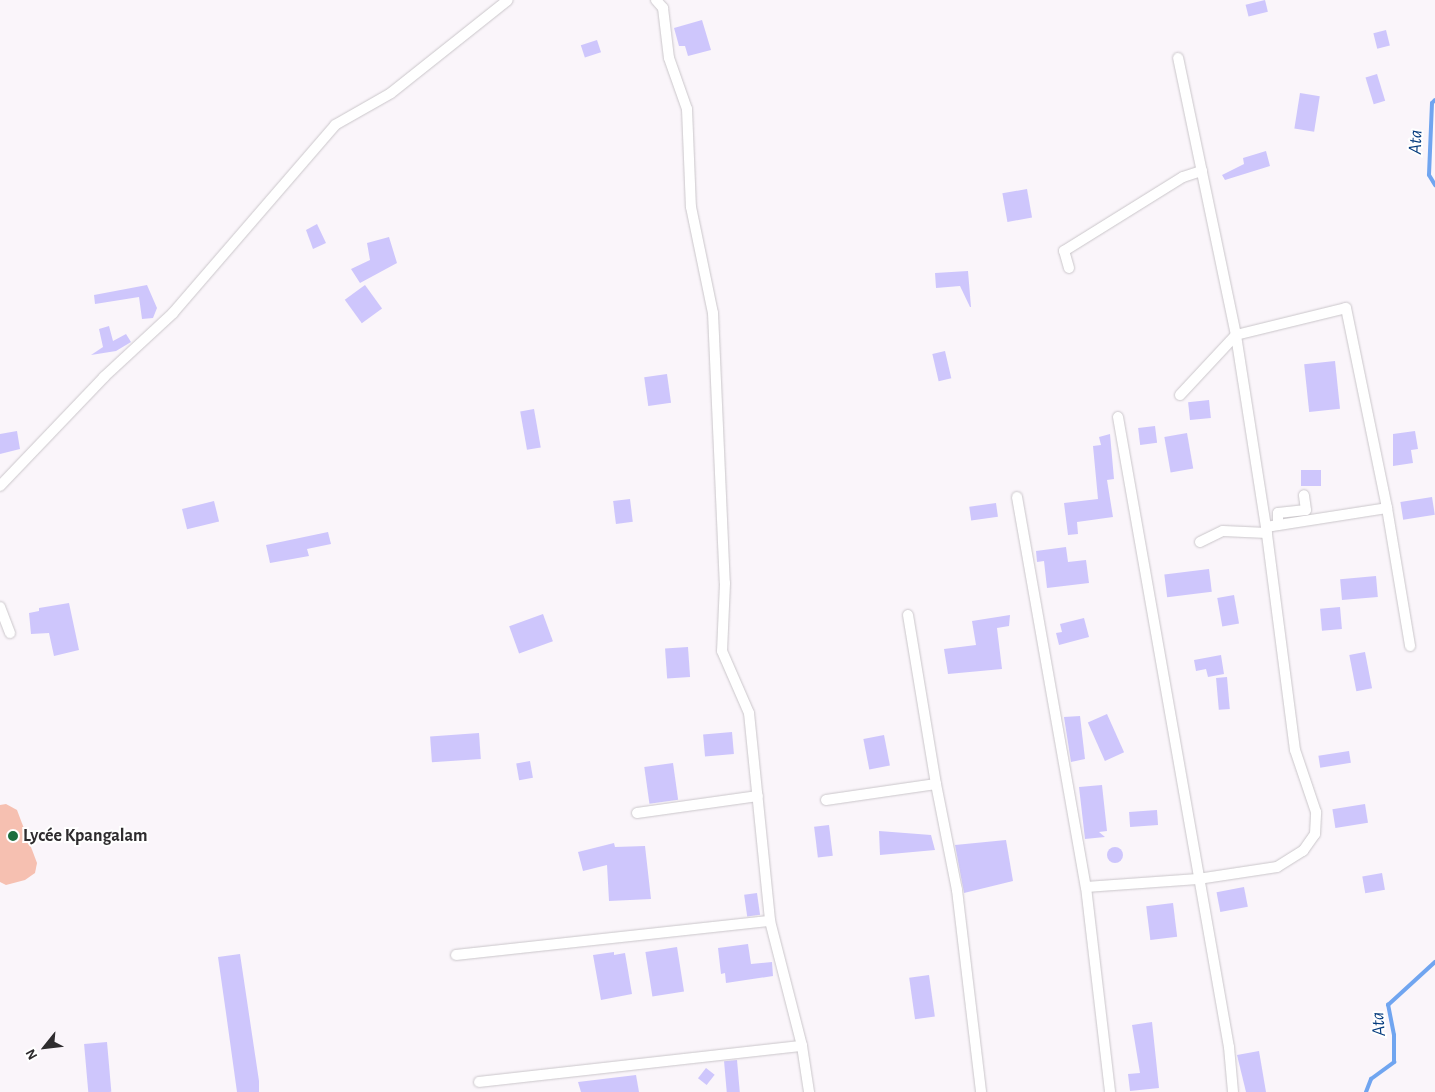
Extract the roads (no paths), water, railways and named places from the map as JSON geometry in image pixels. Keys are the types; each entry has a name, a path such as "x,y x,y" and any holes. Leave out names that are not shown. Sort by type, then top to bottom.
{"street":[{"path":"0,486 104,377 173,313 335,125 391,93 508,0"},
{"path":"656,0 663,8 669,58 687,109 692,207 713,313 724,583 722,650 749,713 770,921 802,1046 809,1092"},
{"path":"1086,887 1198,879 1277,867 1303,851 1315,834 1316,812 1295,750 1266,530 1236,335 1178,58"},
{"path":"1069,268 1064,251 1183,177 1202,171"},
{"path":"1180,395 1236,335 1346,308 1387,508 1410,646"},
{"path":"1118,417 1144,551 1198,879 1229,1047 1233,1092"},
{"path":"1278,526 1278,513 1306,510 1304,495"},
{"path":"1017,497 1086,887 1110,1092"},
{"path":"1200,542 1223,531 1266,530 1278,526 1387,508"},
{"path":"0,607 10,633"},
{"path":"908,615 936,784 957,890 981,1092"},
{"path":"826,800 936,784"},
{"path":"637,813 758,796"},
{"path":"456,955 770,921"},
{"path":"479,1082 802,1046"}],"waterway":[{"name":"Ata","path":"1435,100 1432,103 1429,175 1435,185"},
{"name":"Ata","path":"1366,1092 1371,1079 1394,1062 1394,1035 1388,1005 1435,962"}],"place":[{"name":"Lycée Kpangalam","path":"13,836"}]}
